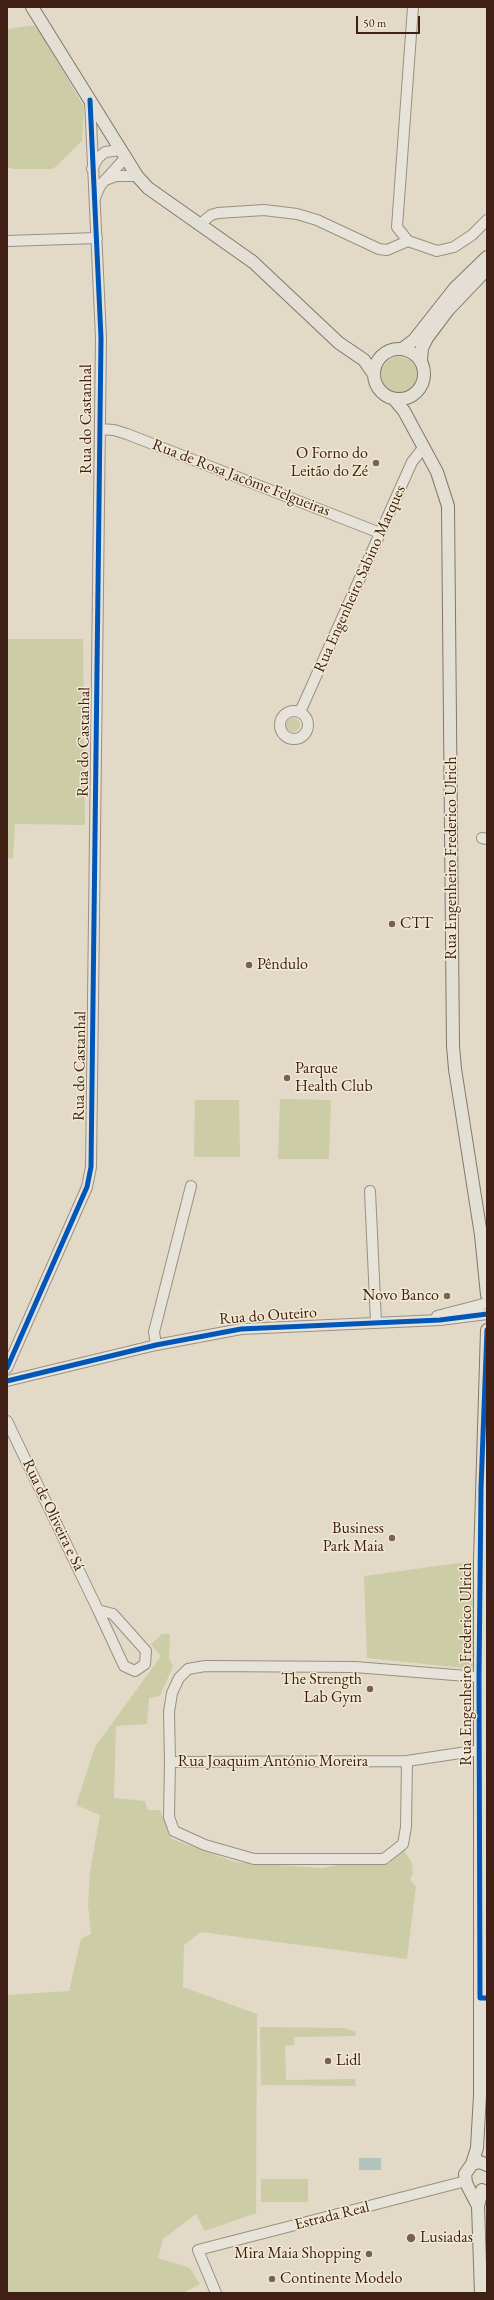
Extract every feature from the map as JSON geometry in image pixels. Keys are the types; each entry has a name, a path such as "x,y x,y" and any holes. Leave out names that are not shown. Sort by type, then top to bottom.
{"main road":[{"path":"32,7 137,176 155,194 266,273 335,340 364,360 374,373 378,388 383,395 394,399 407,399 419,390 424,376 421,361 422,348 427,338 448,310 487,269"},
{"path":"374,373 380,357 387,352 402,349 414,340 455,288 487,256"},
{"path":"402,349 416,355 421,361"},
{"path":"356,354 380,357"},
{"name":"Rua Engenheiro Frederico Ulrich","path":"411,426 411,406 419,390"},
{"name":"Rua Engenheiro Frederico Ulrich","path":"394,399 404,411 437,472 448,506 453,1046 455,1069 481,1236 487,1295"},
{"name":"Rua Engenheiro Frederico Ulrich","path":"467,2184 466,2170 481,2164 477,2148 484,1998 479,1677 483,1644 487,1330"},
{"path":"467,2184 475,2190 485,2188"},
{"path":"467,2184 478,2206"},
{"path":"481,2293 478,2206 485,2188"}],"street":[{"path":"413,7 396,218 397,226 408,241 436,251 454,247 472,235 487,220"},
{"name":"Rua do Castanhal","path":"7,1368 87,1187 92,1167 101,338 90,100"},
{"path":"92,169 98,158 105,152 124,153"},
{"path":"95,198 100,186 124,153"},
{"path":"105,180 116,176 137,176"},
{"path":"199,225 211,215 218,213 264,210 297,214 317,220 379,249 387,250 408,241"},
{"path":"7,241 97,238"},
{"name":"Rua de Rosa Jacôme Felgueiras","path":"100,429 114,430 127,434 380,533"},
{"name":"Rua Engenheiro Sabino Marques","path":"300,712 412,462 423,448"},
{"path":"156,1345 154,1332 191,1186"},
{"path":"370,1191 376,1322"},
{"name":"Rua do Outeiro","path":"425,1320 487,1302"},
{"name":"Rua do Outeiro","path":"7,1381 156,1345 241,1329 440,1320 487,1314"},
{"name":"Rua de Oliveira e Sá","path":"7,1421 124,1666 135,1671 145,1664 146,1650 113,1614 98,1610"},
{"name":"Rua Joaquim António Moreira","path":"479,1677 355,1667 204,1666 188,1669 179,1678 172,1693 169,1712 170,1762 407,1761 480,1750"},
{"path":"170,1762 169,1817 174,1831 205,1845 254,1859 384,1859 403,1844 406,1827 407,1761"},
{"name":"Estrada Real","path":"216,2293 198,2250 467,2184"}],"green space":[{"path":"36,25 84,107 82,141 53,169 14,169 7,167 7,29"},
{"path":"403,357 412,362 416,368 416,382 412,388 403,393 395,393 386,388 382,382 381,371 386,362 392,358"},
{"path":"7,639 83,639 85,825 15,824 13,858 7,859"},
{"path":"290,718 296,718 300,722 300,728 296,732 290,732 286,728 286,722"},
{"path":"280,1099 331,1100 329,1159 278,1159"},
{"path":"195,1100 239,1100 240,1157 194,1157"},
{"path":"473,1561 473,1669 367,1658 364,1576"},
{"path":"162,1634 170,1634 169,1658 173,1666 160,1696 149,1698 147,1724 116,1726 114,1798 145,1801 148,1810 160,1810 172,1839 235,1862 322,1868 348,1863 389,1864 403,1849 412,1863 413,1873 410,1880 416,1886 407,1959 201,1932 184,1945 183,1987 257,2014 256,2213 205,2231 196,2214 163,2239 158,2258 190,2268 200,2284 183,2293 7,2293 7,1995 69,1991 81,1939 91,1934 88,1905 90,1872 100,1815 76,1805 95,1747 161,1656 151,1644"},
{"path":"260,2027 343,2028 356,2032 355,2036 294,2037 294,2045 285,2046 286,2080 355,2079 356,2086 261,2085"},
{"path":"261,2179 308,2179 308,2202 261,2202"}],"shaded area":[{"path":"359,2158 381,2158 381,2170 359,2170"}],"cycle path":[{"path":"7,1368 87,1187 91,1167 101,338 90,100"},
{"path":"7,1381 156,1345 241,1329 440,1320 487,1314"},
{"path":"487,1330 481,1488 479,1677 480,1998 487,1998"}],"place":[{"name":"O Forno do Leitão do Zé","path":"376,463"},
{"name":"CTT","path":"392,924"},
{"name":"Pêndulo","path":"249,965"},
{"name":"Parque Health Club","path":"287,1078"},
{"name":"Novo Banco","path":"447,1296"},
{"name":"Business Park Maia","path":"392,1538"},
{"name":"The Strength Lab Gym","path":"370,1689"},
{"name":"Lidl","path":"328,2061"},
{"name":"Lusiadas","path":"411,2238"},
{"name":"Mira Maia Shopping","path":"369,2254"},
{"name":"Continente Modelo","path":"272,2279"}]}
